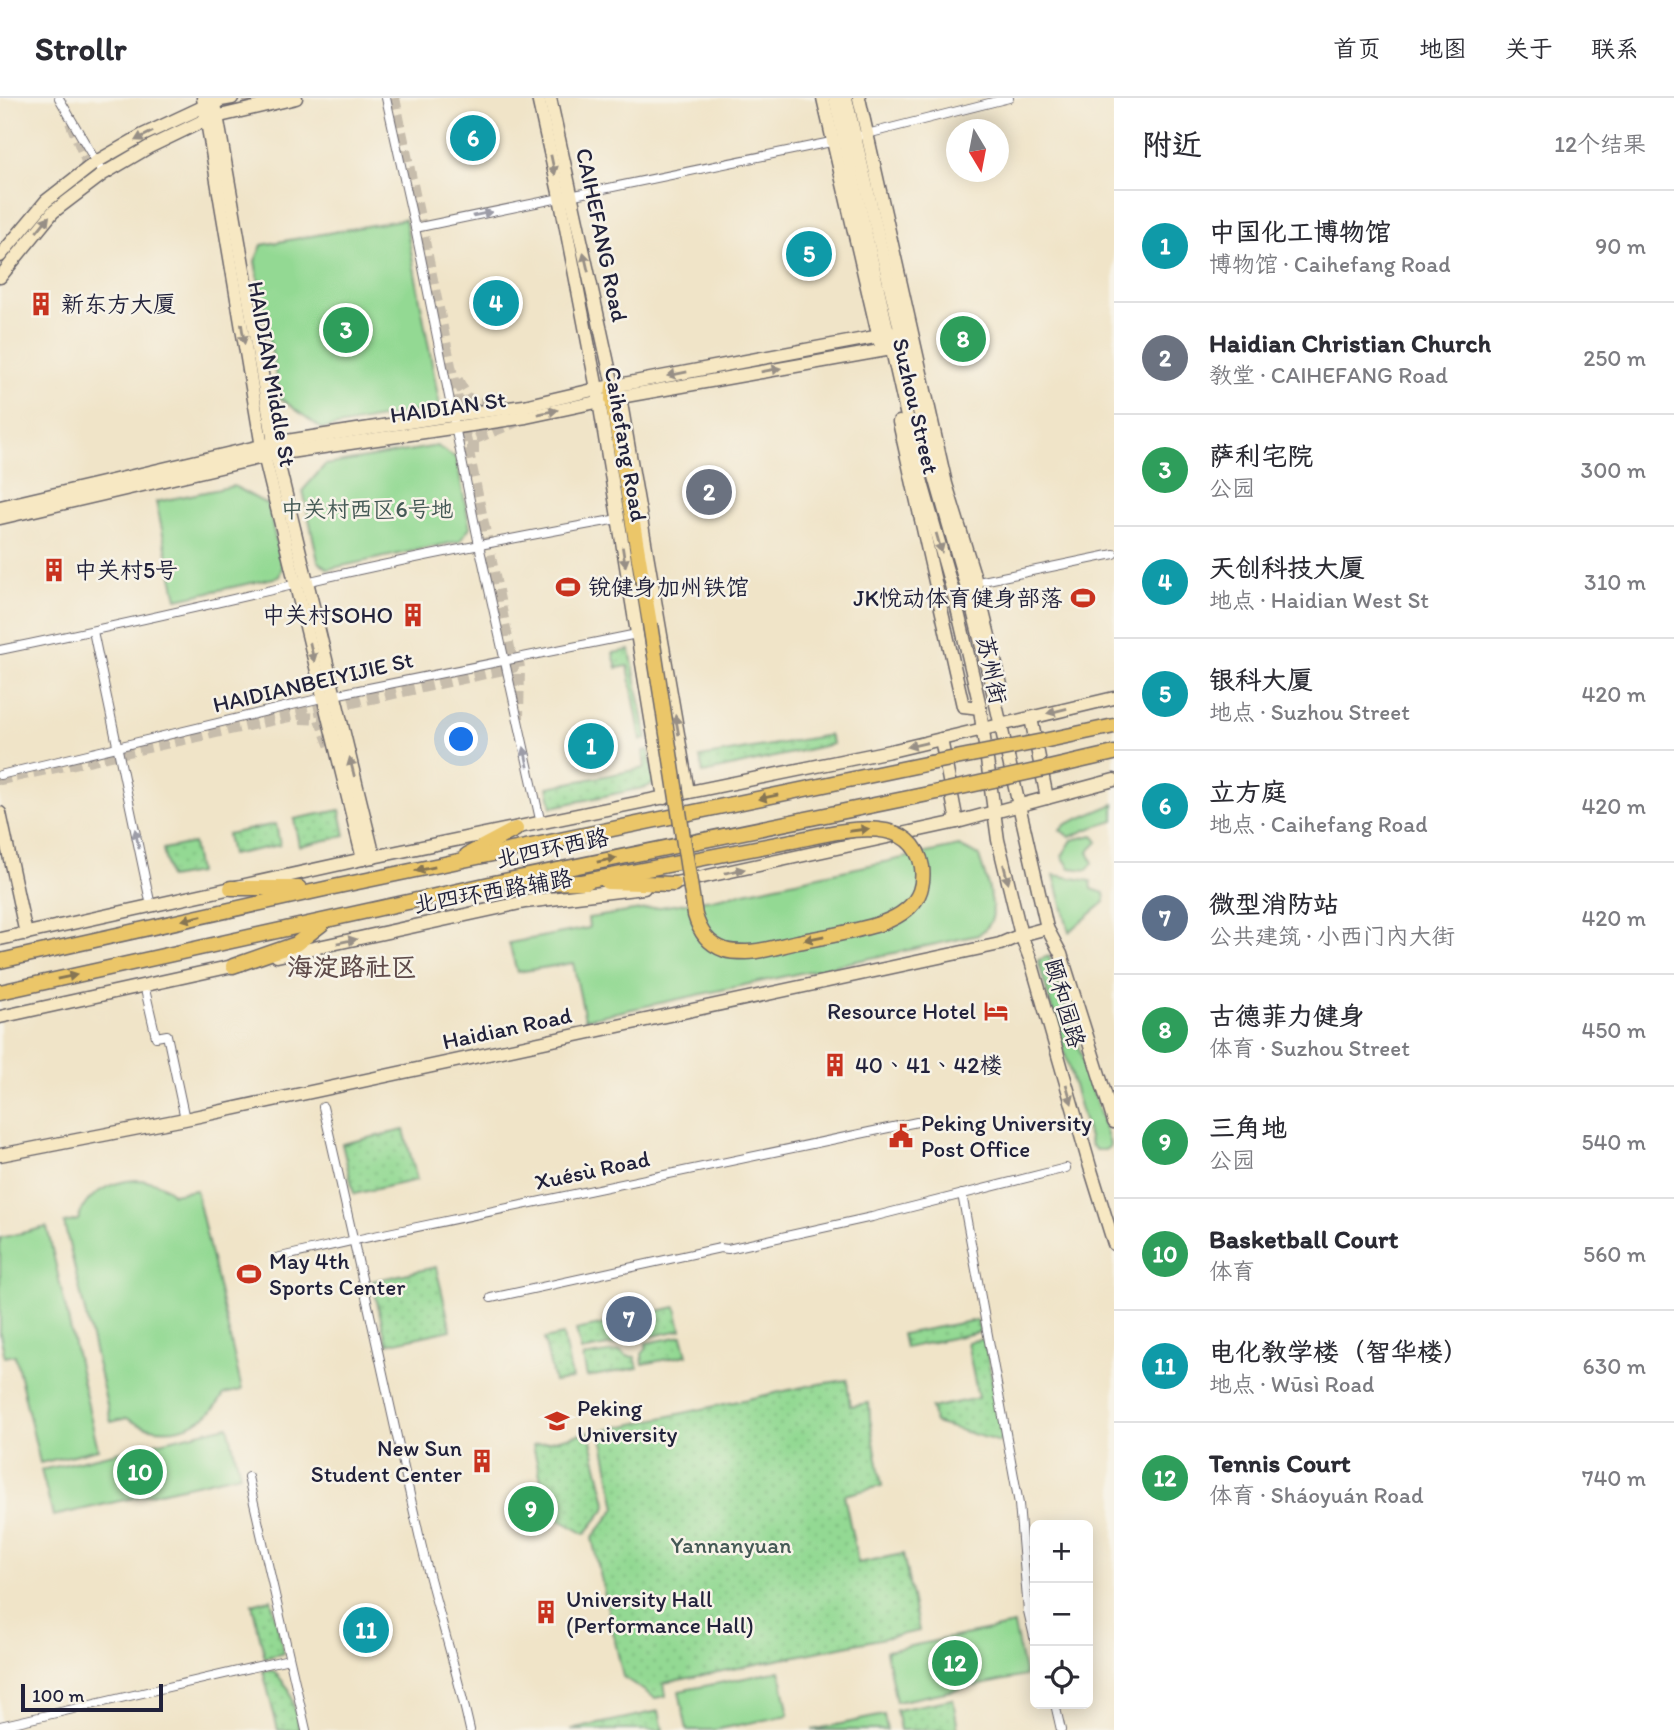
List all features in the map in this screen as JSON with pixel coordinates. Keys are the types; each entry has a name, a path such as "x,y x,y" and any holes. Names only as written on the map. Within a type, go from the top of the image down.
{"highway":[{"path":"580,882 792,841 864,829 880,829 909,841 915,849 922,870 922,883 919,895 905,912 873,926 748,952 726,951 710,943 699,929 695,915 650,624 608,395"},
{"name":"北四环西路","path":"0,961 329,888 1114,726"},
{"name":"北四环西路","path":"0,992 494,883 1114,753"},
{"path":"451,863 516,829"},
{"path":"494,883 674,884"},
{"path":"231,888 329,888"},
{"path":"233,966 296,944 325,921"}],"street":[{"path":"59,98 103,174"},
{"path":"0,256 46,201 96,162 209,101 232,98"},
{"path":"0,276 53,212 103,174 149,147 212,117 296,98"},
{"path":"386,98 479,545 541,824"},
{"name":"Caihefang Road","path":"538,98 566,196"},
{"name":"CAIHEFANG Road","path":"550,98 566,196 688,787"},
{"name":"Suzhou Street","path":"823,98 850,138 889,334"},
{"name":"Suzhou Street","path":"835,98 850,138 971,584"},
{"name":"Suzhou Street","path":"846,98 850,138 963,706 980,708"},
{"name":"Suzhou Street","path":"850,138 859,98"},
{"path":"415,228 850,138 1009,98"},
{"name":"HAIDIAN Middle St","path":"209,101 269,450 368,858"},
{"name":"HAIDIAN St","path":"0,507 269,450 455,421 526,417 608,395 889,334"},
{"name":"苏州街","path":"889,334 971,584 1019,806"},
{"name":"HAIDIAN St","path":"608,395 892,349"},
{"name":"Caihefang Road","path":"608,395 618,519 663,792"},
{"name":"HAIDIAN St","path":"0,518 269,450"},
{"path":"0,650 479,545 618,519"},
{"path":"971,584 1114,554"},
{"path":"93,631 151,906"},
{"name":"HAIDIANBEIYIJIE St","path":"0,775 329,697 637,634"},
{"path":"0,939 368,858 541,824 663,792 941,739 1114,698"},
{"name":"苏州街","path":"980,708 994,813"},
{"path":"1031,718 1047,798"},
{"path":"941,739 957,822"},
{"path":"1019,806 1114,780"},
{"name":"北四环西路辅路","path":"0,1017 525,902 674,884 1019,806"},
{"name":"颐和园路","path":"1019,806 1046,928 1060,954 1114,1122"},
{"path":"0,813 26,934"},
{"name":"颐和园路","path":"994,813 1021,935 1114,1244"},
{"name":"Haidian Road","path":"0,1156 185,1119 1000,944 1046,928"},
{"path":"145,985 156,1038 167,1035 185,1119"},
{"path":"323,1107 421,1542 460,1682 470,1730"},
{"name":"Xuésù Road","path":"276,1258 917,1122"},
{"path":"491,1298 872,1217 1066,1168"},
{"path":"962,1194 1019,1504 1030,1620"},
{"path":"248,1477 306,1730"},
{"path":"0,1726 289,1659"},
{"path":"1056,1709 1061,1730"}],"green space":[{"path":"405,219 440,407 322,429 280,398 255,261 262,245"},
{"name":"中关村西区6号地","path":"437,446 456,458 470,527 460,541 328,569 318,561 303,490 325,465"},
{"path":"234,486 268,505 282,568 279,577 177,599 156,502"},
{"path":"630,650 647,739 641,740 628,666 617,668 613,653"},
{"path":"829,735 833,744 703,773 700,757"},
{"path":"649,750 654,783 647,787 552,807 548,787 645,768 643,751"},
{"path":"1114,804 1114,821 1070,837 1060,830 1066,824"},
{"path":"340,810 345,836 299,846 294,819"},
{"path":"276,824 280,845 231,855 227,834"},
{"path":"1093,835 1098,842 1088,852 1093,863 1087,870 1070,868 1062,856 1072,840"},
{"path":"193,843 198,873 169,878 163,849"},
{"path":"959,846 979,856 991,896 992,918 978,935 585,1019 573,963 517,972 509,943 589,928 588,918 712,899"},
{"path":"1054,875 1091,881 1092,889 1104,893 1105,902 1069,932"},
{"path":"1049,956 1110,1144 1105,1150 1096,1150 1091,1145 1038,960"},
{"path":"404,1130 417,1180 354,1194 342,1144"},
{"path":"135,1180 156,1183 173,1194 196,1190 242,1390 224,1394 206,1416 181,1428 153,1429 127,1418 111,1422 64,1223 78,1220 86,1203 100,1191 117,1183"},
{"path":"47,1227 98,1449 40,1463 15,1355 5,1357 0,1334 0,1238"},
{"path":"436,1267 451,1330 387,1344 372,1281"},
{"path":"676,1307 681,1330 644,1338 636,1331 634,1316"},
{"path":"624,1320 627,1332 618,1344 581,1351 576,1330"},
{"path":"977,1320 980,1332 905,1348 902,1334"},
{"path":"563,1335 572,1379 554,1382 544,1339"},
{"path":"682,1336 687,1355 643,1364 642,1354 646,1343"},
{"path":"984,1339 1002,1430 1000,1442 935,1423 931,1408 978,1398 967,1342"},
{"path":"620,1351 626,1356 635,1357 638,1368 587,1377 583,1357"},
{"name":"Yannanyuan","path":"847,1380 850,1406 869,1403 882,1486 844,1495 858,1563 903,1554 919,1631 664,1683 666,1696 655,1698 623,1677 592,1538 616,1508 601,1431 812,1385"},
{"path":"228,1426 240,1474 53,1516 41,1470"},
{"path":"589,1432 607,1507 585,1534 549,1514 533,1445"},
{"path":"271,1599 284,1653 265,1658 252,1604"},
{"path":"1014,1625 1025,1676 896,1702 886,1651"},
{"path":"263,1671 274,1671 289,1689 300,1730 278,1730"},
{"path":"780,1671 789,1715 714,1730 687,1730 679,1691"},
{"path":"953,1699 958,1730 900,1730 896,1710"},
{"path":"659,1711 663,1730 570,1730"},
{"path":"884,1715 887,1730 812,1730"}],"tunnel":[{"path":"208,113 222,107 265,98"},
{"path":"0,776 1,779 513,667 394,98"},
{"path":"71,122 87,161 83,177"},
{"path":"124,155 179,126"},
{"path":"43,216 60,196 97,173"},
{"path":"457,380 470,403 507,405"},
{"path":"473,454 473,439 517,421"},
{"path":"517,656 518,718"},
{"path":"300,718 320,719 332,749"}],"place":[{"name":"立方庭","path":"473,138"},
{"name":"银科大厦","path":"809,254"},
{"name":"天创科技大厦","path":"496,303"},
{"name":"新东方大厦","path":"41,304"},
{"name":"萨利宅院","path":"346,330"},
{"name":"古德菲力健身","path":"963,339"},
{"name":"Haidian Christian Church","path":"709,492"},
{"name":"中关村5号","path":"54,570"},
{"name":"锐健身加州铁馆","path":"568,587"},
{"name":"JK悦动体育健身部落","path":"1083,598"},
{"name":"中关村SOHO","path":"413,615"},
{"name":"中国化工博物馆","path":"591,746"},
{"name":"Resource Hotel","path":"996,1011"},
{"name":"40、41、42楼","path":"835,1065"},
{"name":"Peking University Post Office","path":"901,1136"},
{"name":"May 4th Sports Center","path":"249,1274"},
{"name":"微型消防站","path":"629,1319"},
{"name":"Peking University","path":"557,1421"},
{"name":"New Sun Student Center","path":"482,1461"},
{"name":"Basketball Court","path":"140,1472"},
{"name":"三角地","path":"531,1509"},
{"name":"University Hall (Performance Hall)","path":"546,1612"},
{"name":"电化教学楼（智华楼）","path":"366,1630"},
{"name":"Tennis Court","path":"955,1663"}],"district":[{"name":"海淀路社区","path":"352,967"}]}
